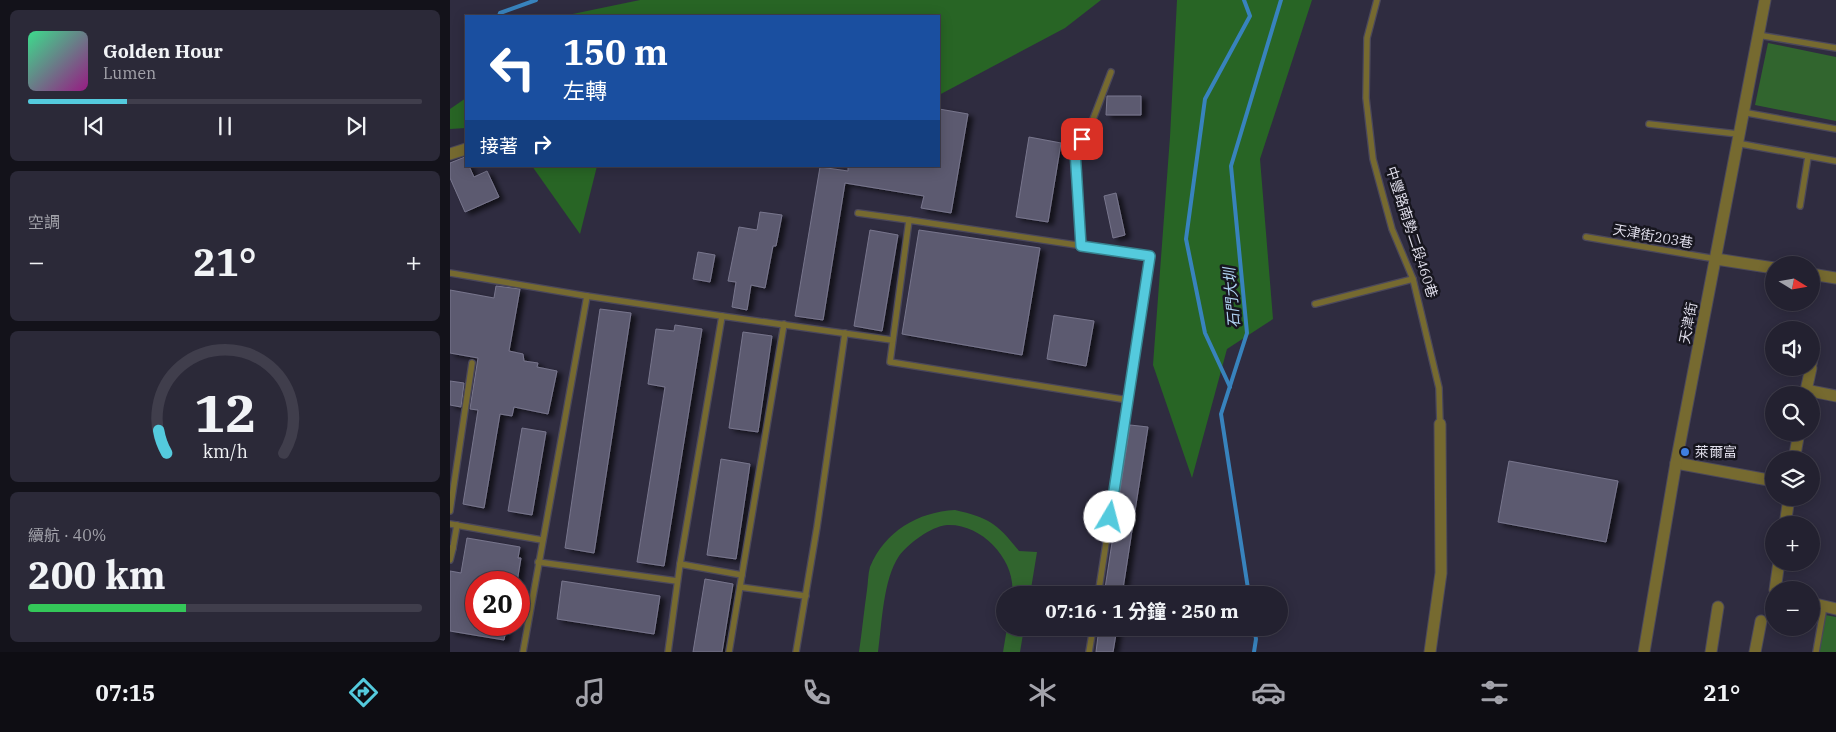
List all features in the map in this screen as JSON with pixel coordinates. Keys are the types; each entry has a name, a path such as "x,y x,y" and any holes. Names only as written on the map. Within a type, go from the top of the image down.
{"street":[{"name":"天津街","path":"1644,652 1676,463 1765,0"},
{"path":"450,154 465,149"},
{"path":"1716,260 1765,267"},
{"path":"1820,275 1836,278"},
{"path":"1820,394 1836,396"},
{"name":"中豐路南勢二段460巷","path":"1430,652 1440,573 1440,424"},
{"path":"1676,463 1765,479"},
{"path":"1711,652 1718,607"},
{"path":"1755,652 1761,620"}],"lane":[{"name":"中豐路南勢二段460巷","path":"1377,0 1367,38 1366,89 1373,159 1392,228 1413,279 1439,388 1440,424"},
{"path":"1758,35 1836,48"},
{"path":"1081,246 1075,150 1090,127 1111,72"},
{"path":"1742,112 1836,130"},
{"path":"1649,124 1737,138 1808,157 1836,161"},
{"path":"1800,206 1808,157"},
{"path":"858,212 1150,256 1099,586"},
{"path":"909,220 890,362 1128,400"},
{"name":"天津街203巷","path":"1586,237 1716,260"},
{"path":"450,273 587,296 892,340"},
{"path":"1315,304 1413,279"},
{"path":"523,652 587,296"},
{"path":"668,652 677,581 722,316"},
{"path":"729,652 784,324"},
{"path":"796,652 845,333"},
{"path":"450,511 472,363"},
{"path":"450,524 542,540"},
{"path":"450,560 457,526"},
{"path":"538,562 677,581"},
{"path":"680,564 742,575"},
{"path":"740,587 806,596"},
{"path":"1816,652 1830,608"},
{"path":"1089,652 1092,636"}],"green space":[{"path":"640,0 1101,0 1065,28 940,94 940,15 568,15"},
{"path":"1177,0 1312,0 1260,159 1273,319 1227,349 1192,478 1153,365 1170,137"},
{"path":"1768,43 1836,57 1836,121 1755,105"},
{"path":"465,99 465,128 450,129 450,109"},
{"path":"533,167 597,167 580,234"},
{"path":"955,510 984,519 998,528 1019,551 1037,552 1031,586 1012,586 1009,569 1003,557 984,537 973,530 960,526 940,526 920,536 899,556 886,589 878,652 859,652 870,567 876,554 884,543 904,526 916,519"},
{"path":"1825,615 1836,617 1836,652 1819,652"},
{"path":"1006,636 1023,636 1020,652 1003,652"}],"building":[{"path":"1107,96 1141,96 1141,115 1106,115"},
{"path":"940,109 968,114 951,213 921,208 924,196 845,183 823,320 795,316 820,167 848,171 848,167 940,167"},
{"path":"1029,137 1061,143 1048,222 1016,217"},
{"path":"465,157 465,167 469,167 474,177 487,171 499,197 465,212 450,178 450,163"},
{"path":"1116,193 1125,235 1113,238 1104,196"},
{"path":"760,212 782,215 776,246 773,246 765,288 751,285 747,310 732,307 736,282 728,281 739,227 757,230"},
{"path":"870,230 898,235 882,331 854,326"},
{"path":"919,230 1040,248 1022,355 902,334"},
{"path":"698,252 715,255 710,282 693,279"},
{"path":"496,286 520,289 509,351 523,354 524,361 538,363 537,367 557,371 548,414 514,407 512,416 500,414 484,508 463,504 478,410 470,409 478,358 450,353 450,290 494,298"},
{"path":"600,309 631,313 594,553 565,548"},
{"path":"1054,315 1094,321 1086,366 1047,359"},
{"path":"675,325 702,329 664,566 637,562 665,387 648,384 656,329 674,331"},
{"path":"743,332 772,336 758,432 729,428"},
{"path":"450,381 464,383 461,407 450,405"},
{"path":"1130,425 1148,427 1123,586 1105,586"},
{"path":"522,428 546,432 532,515 508,511"},
{"path":"721,459 750,464 736,559 707,555"},
{"path":"1509,461 1618,481 1606,542 1498,522"},
{"path":"467,538 520,547 518,558 521,558 519,571 465,571 465,634 450,631 450,571 461,573"},
{"path":"705,579 733,584 722,652 693,652"},
{"path":"562,581 660,596 654,634 557,619"},
{"path":"480,636 505,636 504,640"},
{"path":"1098,636 1116,636 1113,652 1096,652"}],"waterway":[{"path":"499,15 500,13 536,0"},
{"path":"1230,387 1205,333 1186,239 1205,99 1250,16 1244,0"},
{"name":"石門大圳","path":"1248,586 1221,414 1247,333 1231,166 1281,0"},
{"name":"石門大圳","path":"1254,652 1255,636"}],"place":[{"name":"萊爾富","path":"1685,452"}],"route":[{"path":"1082,139 1075,150 1081,246 1150,256 1110,517"}]}
